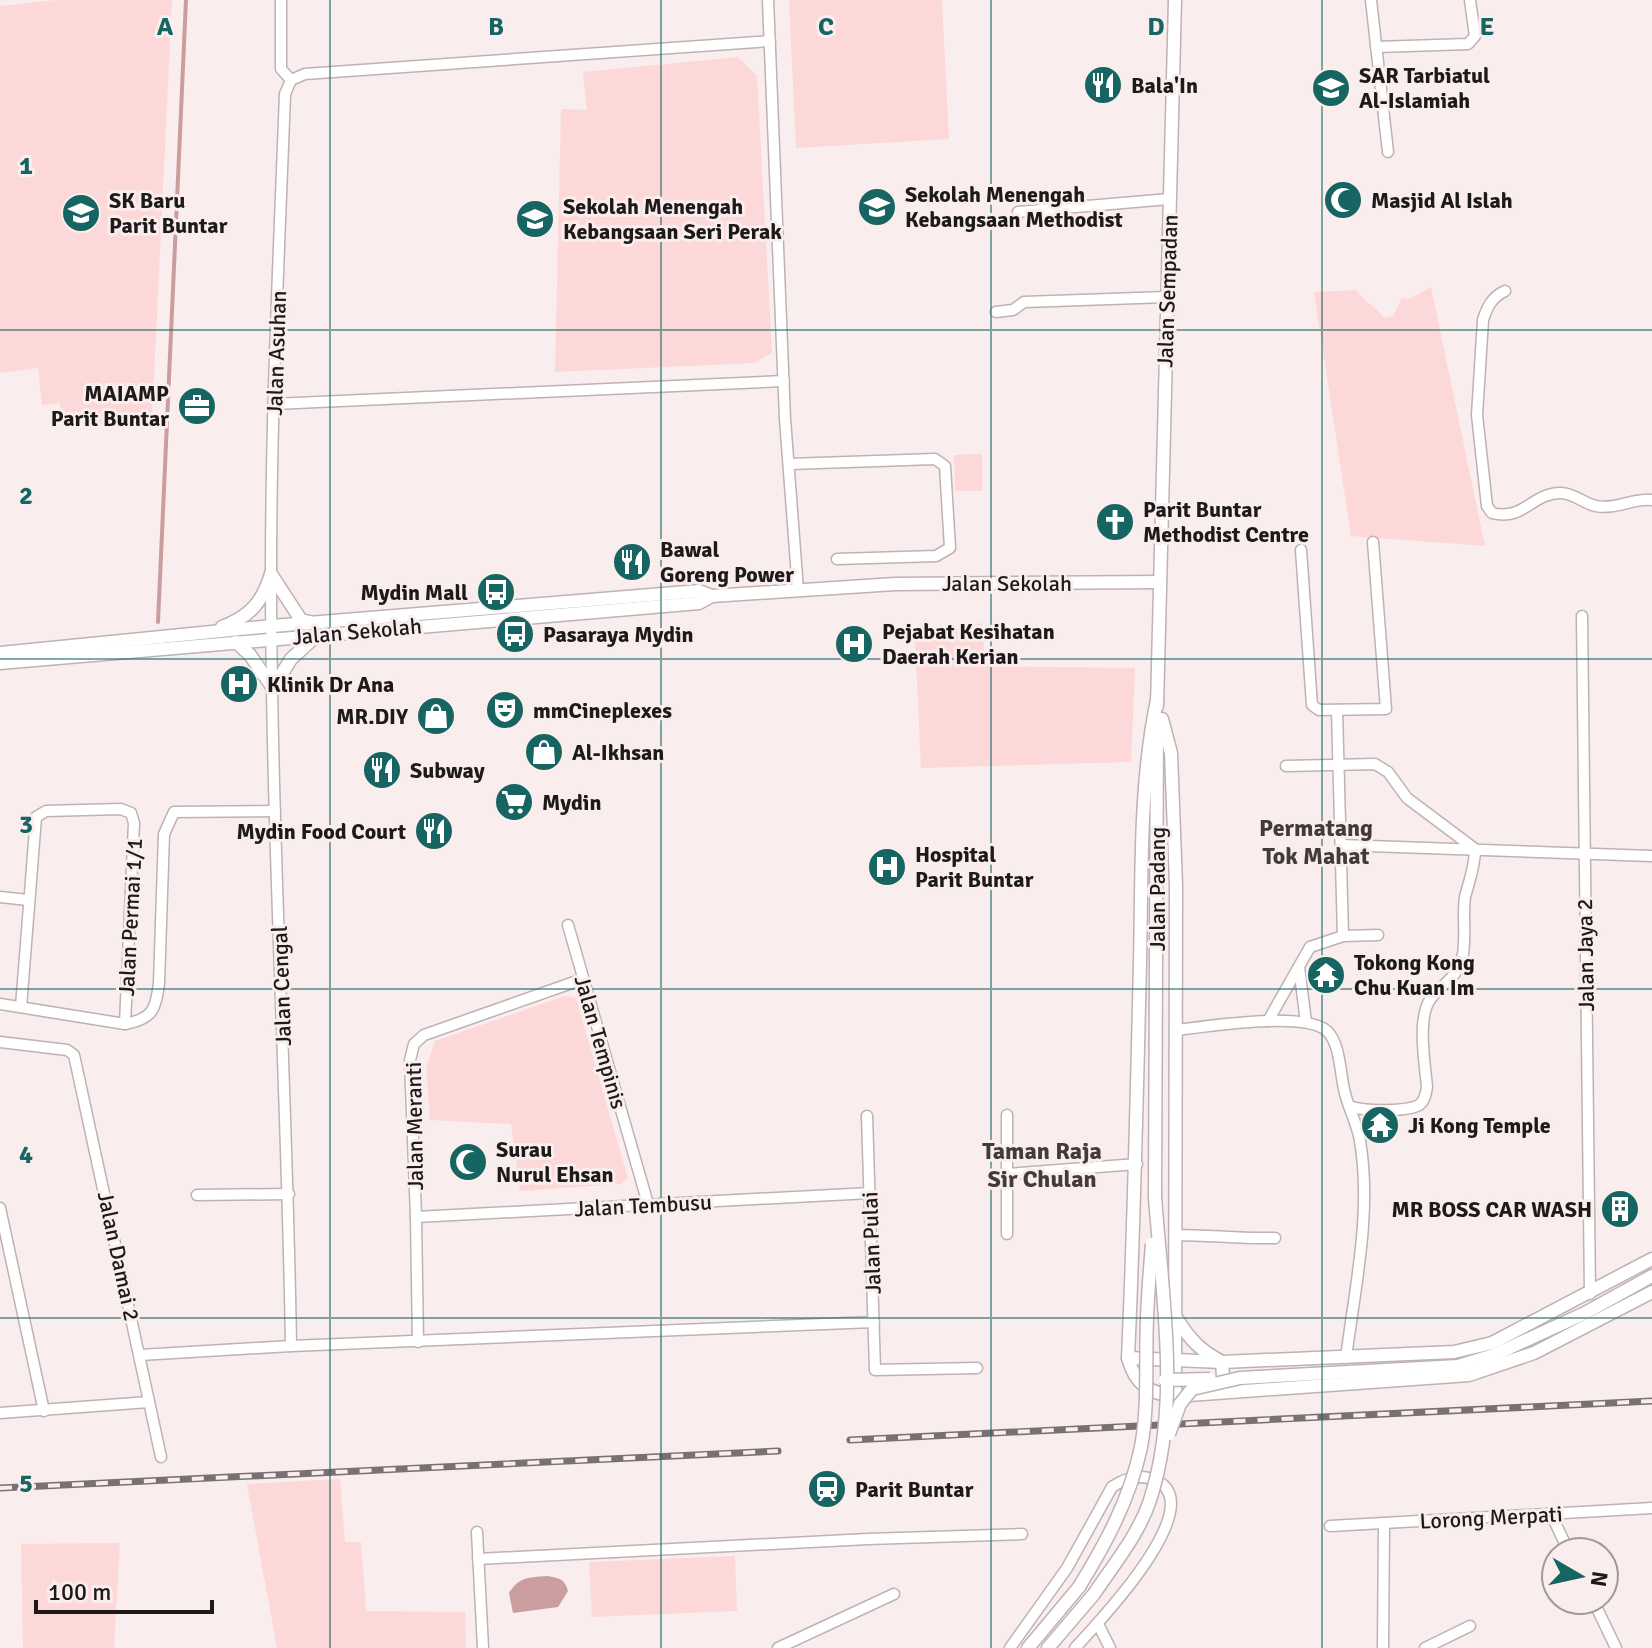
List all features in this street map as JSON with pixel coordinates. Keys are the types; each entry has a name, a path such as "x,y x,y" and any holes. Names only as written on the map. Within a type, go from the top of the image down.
{"street":[{"path":"281,0 281,69 291,80 305,74 770,41"},
{"path":"768,0 784,381 798,590"},
{"name":"Jalan Sempadan","path":"1160,582 1175,0"},
{"path":"1371,0 1388,152"},
{"path":"1376,47 1468,44 1475,36 1470,0"},
{"name":"Jalan Asuhan","path":"272,632 274,404 285,94 291,80"},
{"path":"1018,212 1169,199"},
{"path":"1505,291 1488,305 1483,320 1477,415 1487,506 1492,513 1515,514 1524,511 1534,500 1560,493 1596,506 1611,506 1640,498 1652,500"},
{"path":"996,312 1013,310 1024,302 1167,297"},
{"path":"274,404 784,381"},
{"path":"789,464 935,459 945,466 950,548 936,556 837,559"},
{"path":"1301,550 1312,705 1319,710 1386,709 1373,542"},
{"path":"236,642 250,655 273,688 315,629 301,620 271,574"},
{"path":"208,633 233,624 251,610 264,597 271,574"},
{"name":"Jalan Sekolah","path":"0,653 208,633 272,632 699,603 712,596 895,584 1160,582"},
{"name":"Jalan Padang","path":"1028,1648 1079,1587 1111,1536 1140,1449 1147,1379 1147,1318 1155,1197 1160,582"},
{"name":"Jalan Jaya 2","path":"1582,616 1590,1294"},
{"name":"Jalan Sekolah","path":"0,663 236,642 272,632"},
{"name":"Jalan Cengal","path":"272,632 291,1346"},
{"path":"1157,700 1171,753 1176,885 1175,1396"},
{"path":"1157,700 1148,744 1144,828 1137,1164 1128,1358 1141,1386 1161,1395 1175,1396 1469,1375 1534,1353 1652,1292"},
{"path":"1337,710 1343,936"},
{"path":"1286,766 1375,764 1388,772 1407,798 1475,849"},
{"name":"Jalan Permai 1/1","path":"28,900 36,817 46,811 121,809 131,813 134,823 125,1024"},
{"path":"0,1004 125,1024 150,1015 158,992 164,834 169,820 174,812 275,811"},
{"path":"1341,845 1652,856"},
{"path":"1352,1107 1364,1111 1419,1105 1425,1097 1423,1023 1430,998 1450,982 1461,961 1465,940 1465,899 1475,849"},
{"path":"0,897 28,900 21,1007"},
{"name":"Jalan Tempinis","path":"568,925 648,1204"},
{"path":"1268,1021 1310,947 1343,936 1378,935"},
{"path":"1299,967 1306,1022"},
{"name":"Jalan Meranti","path":"418,1342 410,1060 414,1044 424,1035 583,979"},
{"path":"1177,1030 1268,1021 1306,1022 1327,1030 1334,1042 1345,1094 1352,1107 1360,1140 1364,1176 1363,1221 1346,1358"},
{"name":"Jalan Damai 2","path":"0,1042 67,1050 74,1055 161,1457"},
{"path":"1007,1115 1007,1234"},
{"name":"Jalan Pulai","path":"867,1116 875,1370 977,1368"},
{"path":"1007,1174 1137,1164"},
{"name":"Jalan Tembusu","path":"416,1217 870,1193"},
{"path":"197,1195 289,1194"},
{"name":"Jalan Padang","path":"1048,1648 1094,1594 1135,1531 1149,1501 1164,1444 1166,1342 1155,1197"},
{"path":"0,1208 44,1411"},
{"path":"1176,1235 1275,1238"},
{"path":"1128,1358 1222,1362 1454,1352 1492,1343 1652,1259"},
{"path":"1147,1379 1240,1378 1458,1366 1494,1355 1585,1313 1652,1276"},
{"path":"1177,1319 1202,1352 1222,1362"},
{"path":"140,1355 874,1322"},
{"path":"1222,1362 1224,1394"},
{"path":"1164,1444 1180,1404 1192,1389 1240,1378"},
{"path":"0,1413 149,1402"},
{"path":"1010,1648 1067,1568 1112,1487 1123,1479 1150,1478 1166,1488 1170,1519 1146,1563 1075,1648"},
{"name":"Lorong Merpati","path":"1330,1526 1652,1508"},
{"path":"1551,1514 1561,1536"},
{"path":"1383,1648 1384,1523"},
{"path":"987,1536 1003,1527"},
{"path":"477,1532 483,1648"},
{"path":"478,1559 1022,1534"},
{"path":"778,1648 894,1594"},
{"path":"1601,1616 1616,1648"},
{"path":"1098,1624 1110,1648"},
{"path":"1425,1648 1470,1626"}],"shaded area":[{"name":"SK Baru Parit Buntar","path":"56,0 172,0 152,419 62,428 60,403 42,405 38,368 0,373 0,6"},
{"path":"789,0 942,0 949,139 796,148"},
{"path":"738,57 757,76 772,353 754,363 555,372 561,109 587,110 583,72"},
{"path":"1431,287 1485,546 1351,536 1314,292 1355,290 1385,318 1393,316 1402,298 1409,299"},
{"path":"982,454 982,491 955,491 954,455"},
{"path":"982,623 985,666 1135,668 1131,762 921,768 915,637"},
{"path":"565,996 576,998 628,1178 621,1184 520,1191 511,1124 430,1120 426,1068 435,1041"},
{"path":"340,1479 345,1542 361,1542 366,1611 465,1612 466,1648 277,1648 247,1484"},
{"path":"120,1543 114,1648 23,1648 21,1544"},
{"path":"735,1556 737,1611 592,1617 589,1562"},
{"path":"547,1576 561,1580 567,1587 568,1591 558,1607 513,1613 509,1593 513,1587 525,1579"}],"waterway":[{"path":"158,622 186,0"}],"railway":[{"path":"850,1440 1652,1401"},
{"path":"0,1488 778,1451"}],"place":[{"name":"Bala'In","path":"1103,85"},
{"name":"SAR Tarbiatul Al-Islamiah","path":"1331,88"},
{"name":"Masjid Al Islah","path":"1343,200"},
{"name":"Sekolah Menengah Kebangsaan Methodist","path":"877,207"},
{"name":"SK Baru Parit Buntar","path":"81,213"},
{"name":"Sekolah Menengah Kebangsaan Seri Perak","path":"535,219"},
{"name":"MAIAMP Parit Buntar","path":"197,406"},
{"name":"Parit Buntar Methodist Centre","path":"1115,522"},
{"name":"Bawal Goreng Power","path":"632,562"},
{"name":"Mydin Mall","path":"496,592"},
{"name":"Pasaraya Mydin","path":"515,634"},
{"name":"Pejabat Kesihatan Daerah Kerian","path":"854,644"},
{"name":"Klinik Dr Ana","path":"239,684"},
{"name":"mmCineplexes","path":"505,710"},
{"name":"MR.DIY","path":"436,716"},
{"name":"Al-Ikhsan","path":"544,752"},
{"name":"Subway","path":"382,770"},
{"name":"Mydin","path":"514,802"},
{"name":"Mydin Food Court","path":"434,831"},
{"name":"Hospital Parit Buntar","path":"887,867"},
{"name":"Tokong Kong Chu Kuan Im","path":"1326,975"},
{"name":"Ji Kong Temple","path":"1380,1125"},
{"name":"Surau Nurul Ehsan","path":"468,1162"},
{"name":"MR BOSS CAR WASH","path":"1620,1209"},
{"name":"Parit Buntar","path":"827,1489"}],"district":[{"name":"Permatang Tok Mahat","path":"1316,842"},
{"name":"Taman Raja Sir Chulan","path":"1042,1165"}]}
